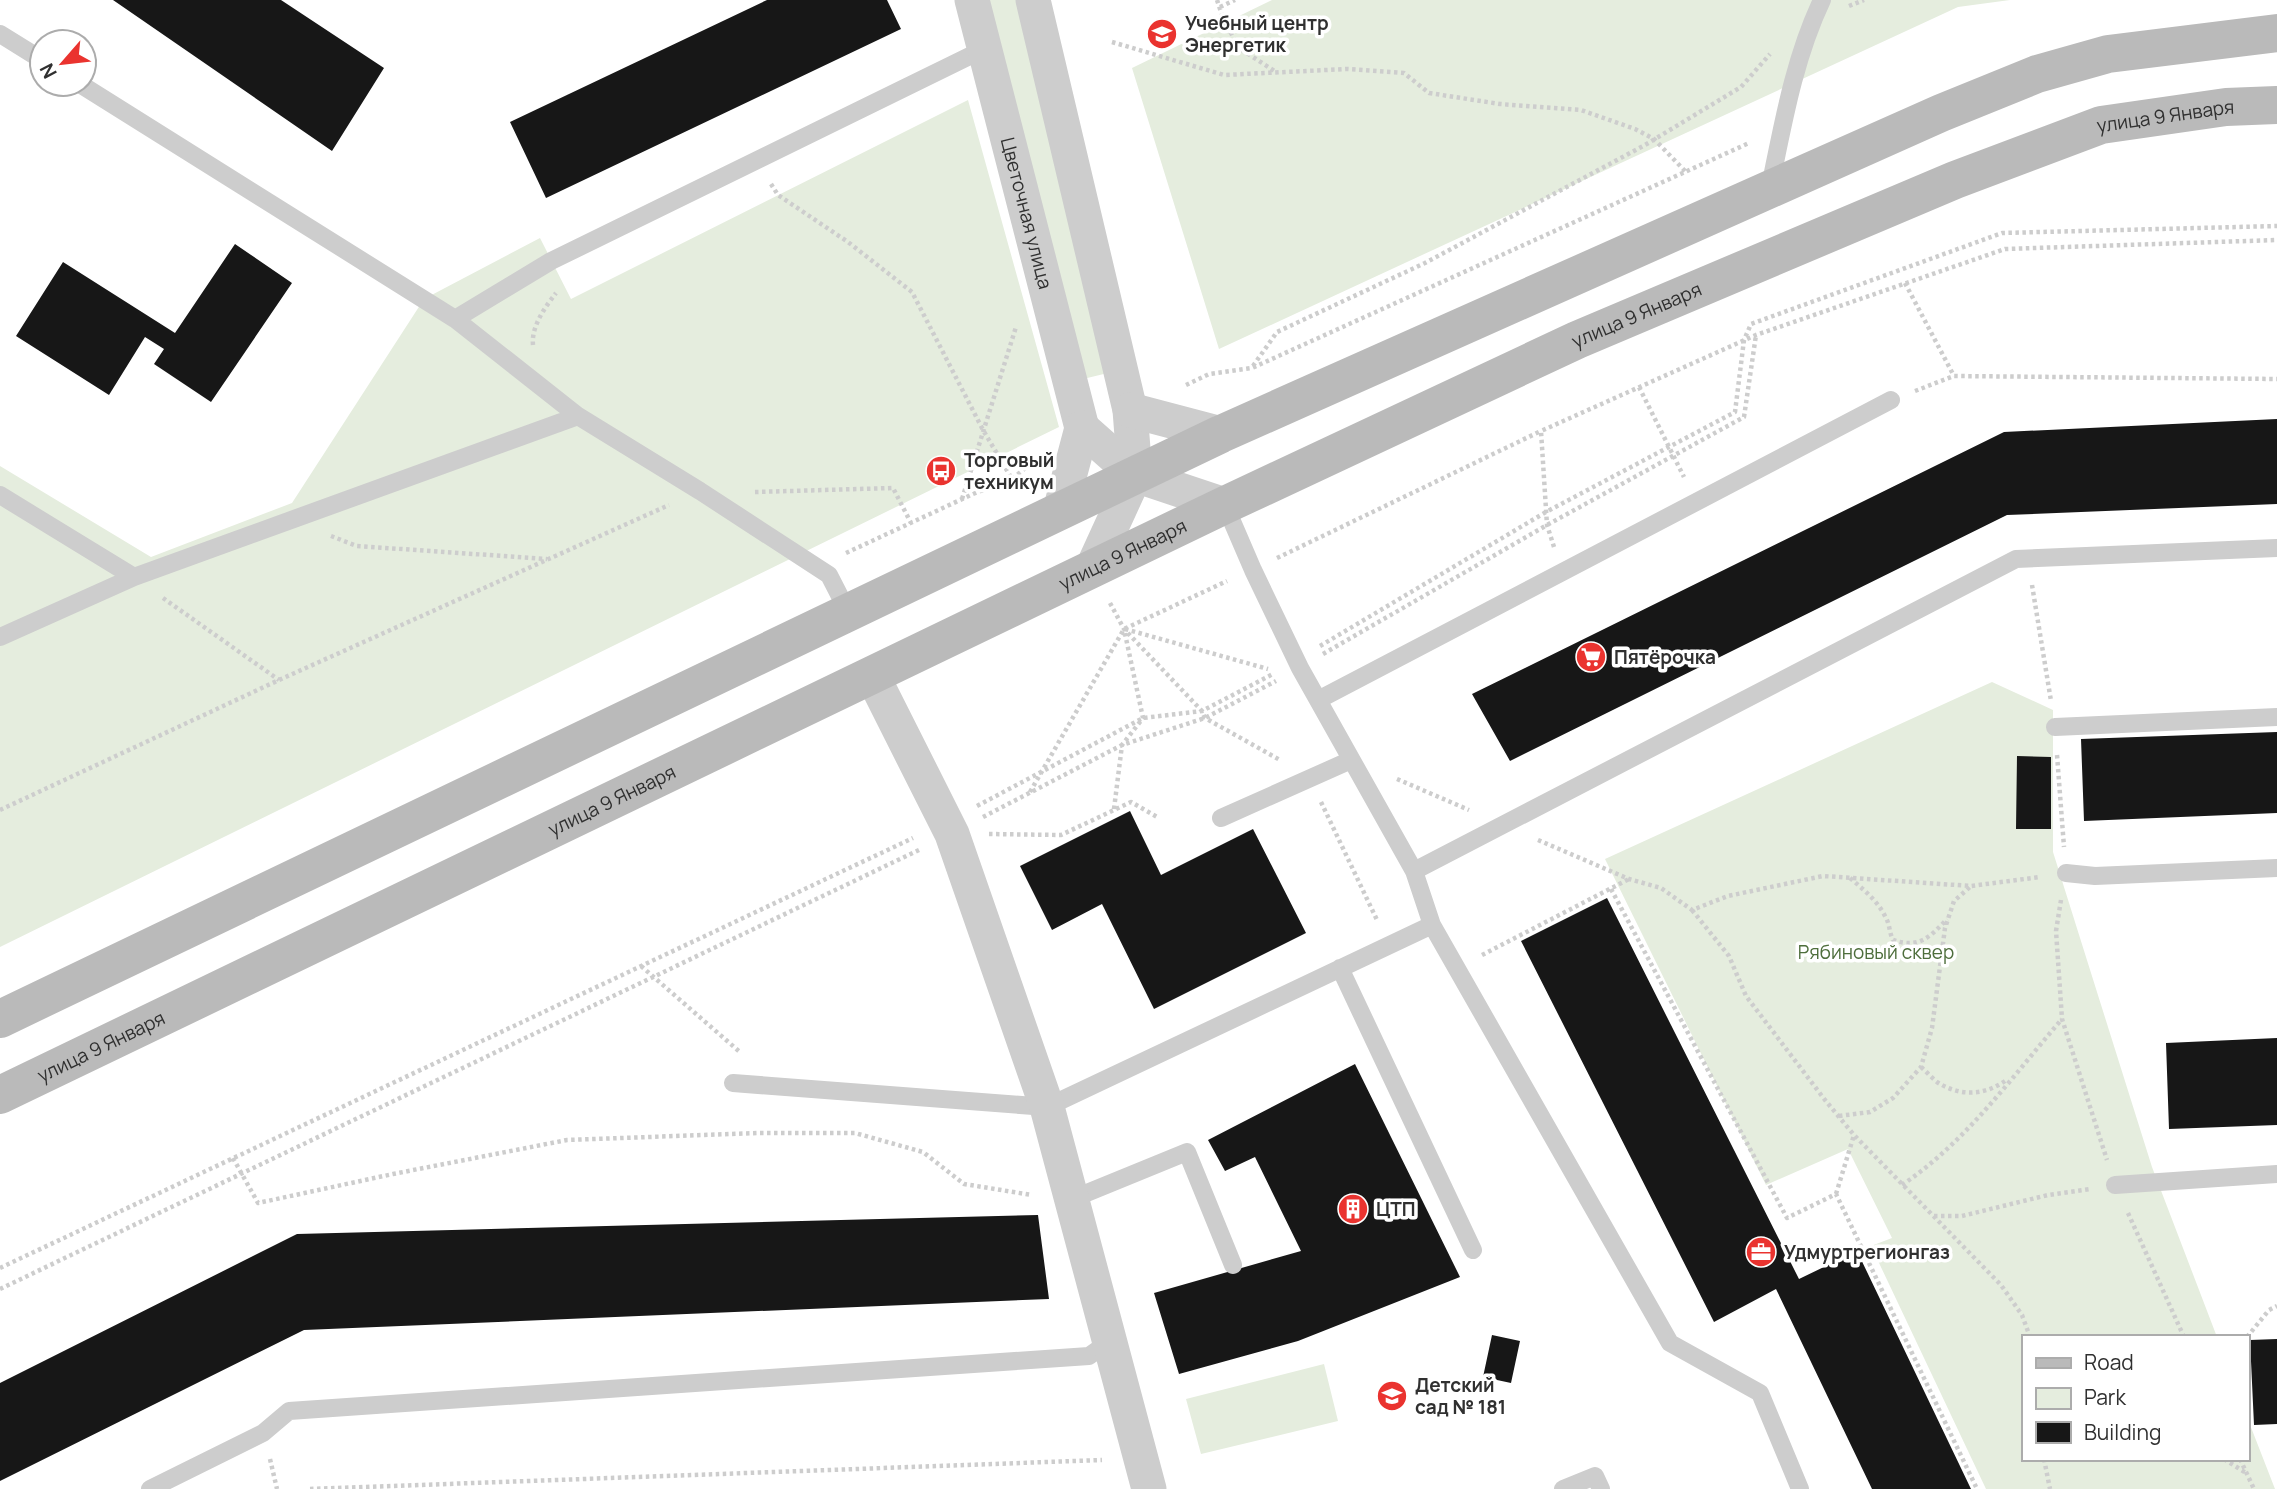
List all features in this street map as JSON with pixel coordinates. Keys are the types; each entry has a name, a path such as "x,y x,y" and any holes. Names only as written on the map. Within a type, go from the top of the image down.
{"main road":[{"path":"0,1019 1221,434 1941,113 2037,74 2108,54 2277,33"},
{"name":"улица 9 Января","path":"0,1095 1225,505 1577,340 1955,180 2101,125 2226,107 2277,105"}],"street":[{"name":"Цветочная улица","path":"972,0 1082,428"},
{"path":"1033,0 1130,410 1135,475 1092,569"},
{"path":"1130,410 1221,434"},
{"path":"1060,511 1082,428 1135,475 1225,505"},
{"path":"872,675 949,828 1046,1107 1057,1198 1110,1341 1149,1489"}],"lane":[{"path":"1769,191 1789,93 1822,0"},
{"path":"0,34 28,51"},
{"path":"455,318 551,261 984,49"},
{"path":"98,95 455,318 578,416 829,575 848,612"},
{"path":"1318,700 1891,400"},
{"path":"0,637 134,577 578,416"},
{"path":"0,495 134,577"},
{"path":"1225,505 1252,570 1296,660 1414,871 1432,925 1670,1343 1760,1393 1800,1489"},
{"path":"1414,871 2016,559 2277,548"},
{"path":"2055,727 2277,717"},
{"path":"1221,818 1351,760"},
{"path":"2066,873 2095,876 2277,868"},
{"path":"733,1083 1046,1107 1432,925"},
{"path":"1340,968 1473,1250"},
{"path":"1057,1198 1186,1152 1233,1265"},
{"path":"2115,1185 2277,1174"},
{"path":"150,1489 263,1433 289,1411 1089,1356 1110,1341"},
{"path":"1563,1489 1595,1476 1601,1489"}],"path":[{"path":"1217,0 1239,48 1277,73"},
{"path":"1220,8 1235,0"},
{"path":"1112,42 1224,75 1348,69 1404,73 1429,93 1500,104 1581,110 1635,129 1654,139 1686,172"},
{"path":"1252,368 1277,332 1424,263 1654,139 1741,87 1774,48"},
{"path":"1130,410 1209,374 1252,368 1756,139"},
{"path":"759,160 778,195 848,242 912,292 984,430 1013,479"},
{"path":"1296,660 1546,512 1735,412 1744,340 1751,324 2002,233 2277,226"},
{"path":"1029,793 1124,628 1252,570 1541,431 1744,340 2005,248 2277,240"},
{"path":"1905,283 1954,376"},
{"path":"962,499 1017,321"},
{"path":"1891,400 1954,376 2277,379"},
{"path":"1639,387 1697,501"},
{"path":"839,556 962,499 1013,479 1035,460 1049,438 1082,428"},
{"path":"1541,431 1547,525 1562,572"},
{"path":"0,810 279,680 700,491 730,493 893,488 911,523"},
{"path":"290,521 357,546 548,559"},
{"path":"134,577 279,680"},
{"path":"0,1268 641,966 949,828 1040,773 1143,718 1202,711 1277,671 1124,628"},
{"path":"1124,628 1143,718"},
{"path":"1114,810 1122,744 1143,718"},
{"path":"1205,718 1310,777 1389,944"},
{"path":"1351,760 1629,879 1661,888 1692,910 1729,956 1746,996 1854,1135 2000,1285 2022,1315 2029,1335"},
{"path":"949,828 1061,835 1131,802 1159,818"},
{"path":"1692,910 1728,896 1823,876 1971,886 2066,873 2056,931 2062,1019 2115,1185 2183,1335"},
{"path":"1849,878 1879,905 1893,940 1904,944 1917,944 1935,932 1949,917"},
{"path":"1457,969 1629,879"},
{"path":"1839,1116 1870,1112 1893,1098 1921,1067 1932,1028 1945,928 1954,901 1971,886"},
{"path":"1611,889 1787,1218 1836,1194"},
{"path":"641,966 779,1086"},
{"path":"1902,1185 1927,1168 1968,1128 2062,1019"},
{"path":"1921,1067 1941,1085 1972,1094 1995,1088 2012,1077"},
{"path":"233,1158 258,1203 567,1140 757,1133 855,1133 923,1152 964,1184 1057,1198"},
{"path":"1854,1135 1836,1194 1977,1489"},
{"path":"1932,1216 1962,1216 2048,1195 2115,1185"},
{"path":"2249,1335 2269,1310 2277,1308"},
{"path":"310,1489 1110,1459"},
{"path":"2044,1461 2050,1489"},
{"path":"2227,1461 2247,1474"},
{"path":"2241,1461 2254,1489"}],"green space":[{"path":"986,0 1020,0 1112,372 1079,380"},
{"path":"1272,0 2010,0 1958,7 1219,349 1132,68"},
{"path":"968,100 1059,427 0,947 0,466 151,557 292,503 424,299 540,238 571,299"},
{"name":"Рябиновый сквер","path":"1992,682 2053,710 2053,852 2152,1167 2216,1335 2022,1335 2022,1461 2249,1461 2249,1422 2275,1489 1986,1489 1871,1246 1892,1238 1848,1149 1766,1185 1605,859"},
{"path":"1324,1364 1338,1421 1201,1454 1186,1399"}],"building":[{"path":"113,0 281,0 384,68 332,151"},
{"path":"767,0 887,0 901,29 546,198 510,122"},
{"path":"235,244 292,283 211,402 154,364 164,349 145,337 109,395 16,336 63,262 175,333"},
{"path":"2277,419 2277,504 2007,515 1510,761 1472,694 2004,432"},
{"path":"2277,732 2277,813 2084,821 2081,739"},
{"path":"2017,756 2051,757 2051,829 2016,829"},
{"path":"1130,811 1161,875 1253,829 1306,933 1154,1009 1102,904 1052,930 1020,866"},
{"path":"1607,898 1799,1279 1857,1251 1971,1489 1872,1489 1776,1289 1714,1322 1521,941"},
{"path":"2277,1038 2277,1125 2169,1129 2166,1043"},
{"path":"1355,1064 1460,1277 1298,1341 1179,1374 1154,1293 1301,1251 1255,1157 1225,1171 1208,1140"},
{"path":"1038,1215 1049,1299 304,1330 0,1481 0,1383 297,1234"},
{"path":"1492,1335 1520,1341 1511,1383 1483,1377"},
{"path":"2277,1339 2277,1424 2254,1425 2250,1340"}],"place":[{"name":"Учебный центр Энергетик","path":"1162,34"},
{"name":"Торговый техникум","path":"941,471"},
{"name":"Пятёрочка","path":"1591,657"},
{"name":"ЦТП","path":"1353,1209"},
{"name":"Удмуртрегионгаз","path":"1761,1252"},
{"name":"Детский сад № 181","path":"1392,1396"}]}
